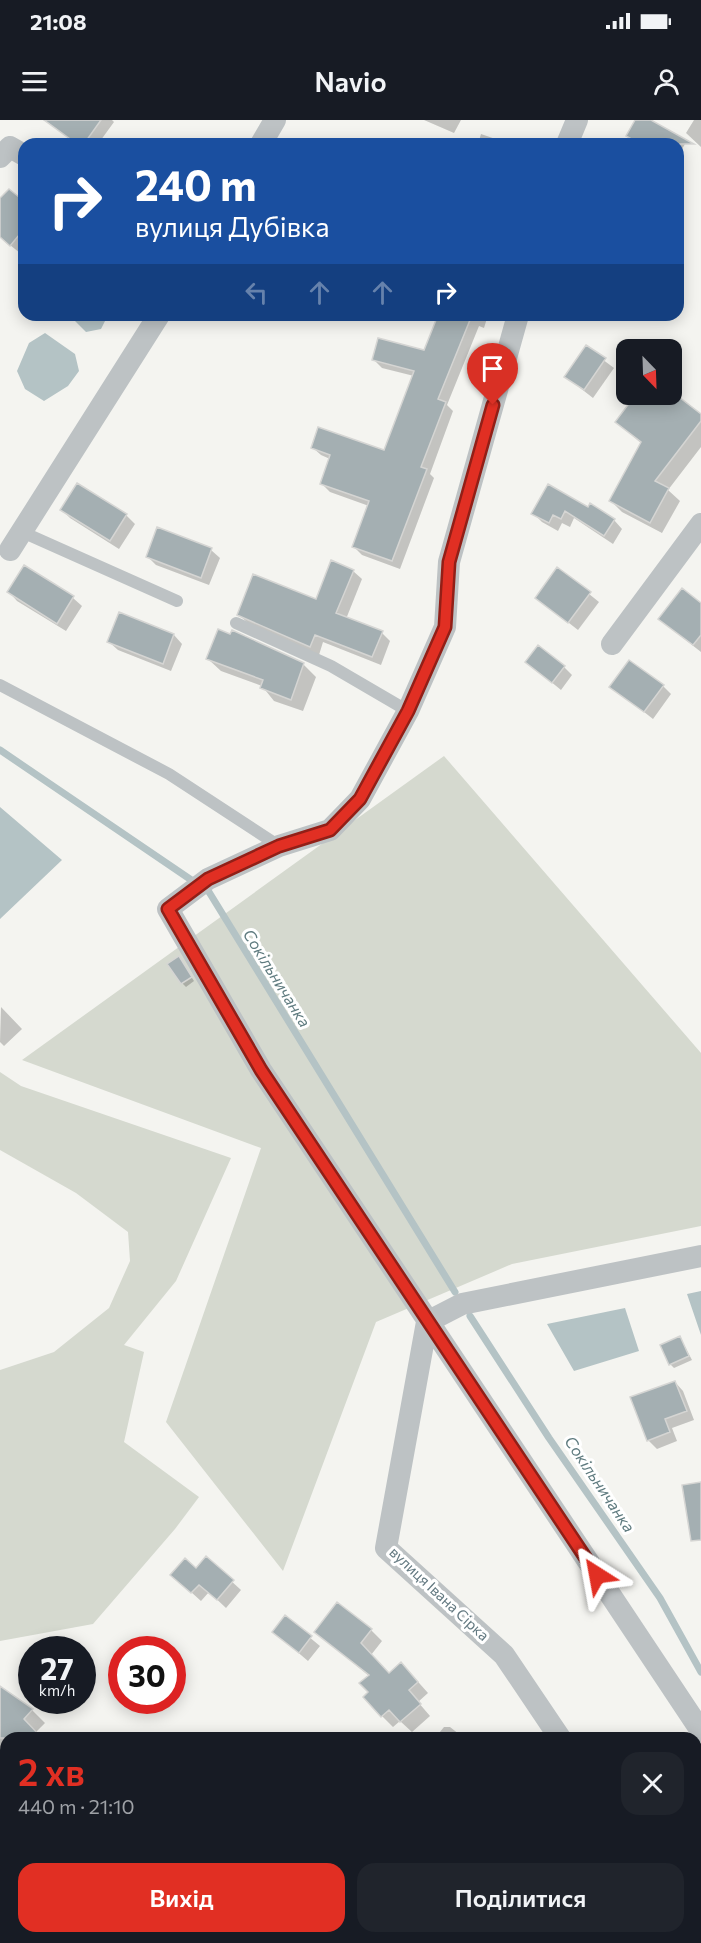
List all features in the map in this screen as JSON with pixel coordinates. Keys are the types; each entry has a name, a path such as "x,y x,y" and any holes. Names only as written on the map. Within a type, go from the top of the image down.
{"street":[{"path":"264,138 275,120"},
{"path":"570,138 577,120"},
{"path":"0,158 10,147 18,152"},
{"path":"15,541 155,321"},
{"path":"517,321 449,562 445,627 408,711 360,799 330,830 279,846 202,883 168,909 261,1070 701,1731"},
{"path":"612,644 701,524"},
{"path":"427,1322 462,1304 701,1256"},
{"name":"вулиця Івана Сірка","path":"427,1322 386,1548 504,1655 556,1732"}],"lane":[{"path":"15,541 177,601"},
{"path":"236,623 331,666 408,711"},
{"path":"0,685 169,774 279,846"}],"shaded area":[{"path":"75,321 105,321 101,329 86,332"},
{"path":"45,333 75,354 79,371 68,386 44,401 25,389 17,371 29,343"},
{"path":"444,756 701,1053 701,1226 512,1264 376,1322 283,1571 166,1422 261,1148 22,1060"},
{"path":"0,807 62,860 0,919"},
{"path":"0,1072 21,1086 231,1158 176,1281 124,1345 144,1352 124,1442 199,1497 175,1529 93,1624 0,1641 0,1370 54,1352 109,1308 130,1261 128,1232 76,1193 0,1150"},
{"path":"701,1291 701,1335 687,1294"},
{"path":"625,1308 639,1351 574,1371 547,1324"}],"building":[{"path":"44,120 101,120 88,138 69,138"},
{"path":"635,120 651,120 683,138 630,138 626,136"},
{"path":"684,138 694,144 684,144"},
{"path":"9,189 18,196 18,236 10,246 0,237 0,198"},
{"path":"436,321 470,321 438,399 446,402 421,467 427,469 392,561 352,547 369,501 320,484 330,455 311,448 318,427 384,450 414,371 372,360 378,338 424,350"},
{"path":"586,345 606,358 584,390 564,377"},
{"path":"682,399 701,414 701,421 655,481 669,488 650,523 609,501 641,442 615,422 628,405 682,405"},
{"path":"77,483 127,514 110,541 60,510"},
{"path":"548,484 588,507 590,503 615,519 604,536 565,511 561,519 553,515 549,523 531,514"},
{"path":"157,527 212,548 201,578 146,557"},
{"path":"331,560 354,570 336,613 383,631 372,657 315,635 310,647 237,615 253,574 316,599"},
{"path":"24,565 74,596 57,624 7,592"},
{"path":"557,567 591,592 568,623 535,598"},
{"path":"682,588 701,603 701,635 693,645 658,619"},
{"path":"119,612 174,634 163,664 107,642"},
{"path":"218,629 230,634 232,630 304,663 291,700 260,688 263,680 206,659"},
{"path":"538,645 565,666 552,683 525,662"},
{"path":"629,660 664,685 644,712 609,687"},
{"path":"179,956 192,977 181,984 167,964"},
{"path":"680,1336 689,1356 669,1365 660,1345"},
{"path":"675,1381 687,1411 665,1419 670,1432 647,1441 630,1397"},
{"path":"701,1482 701,1540 691,1541 682,1485"},
{"path":"206,1556 234,1580 217,1600 199,1585 191,1593 170,1575 185,1558 196,1568"},
{"path":"337,1602 372,1629 361,1643 389,1673 401,1662 418,1682 409,1690 421,1704 400,1722 389,1710 381,1717 363,1697 368,1692 359,1683 369,1675 314,1632"},
{"path":"285,1615 312,1636 299,1653 272,1632"},
{"path":"0,1686 18,1699 18,1714 28,1714 24,1719 36,1732 0,1732"}],"waterway":[{"name":"Сокільничанка","path":"0,750 209,892 455,1292"},
{"name":"Сокільничанка","path":"470,1316 549,1438 660,1598 701,1672"}],"route":[{"path":"493,405 449,562 445,627 408,711 360,799 330,830 279,846 208,879 168,909 261,1070 597,1575"}]}
